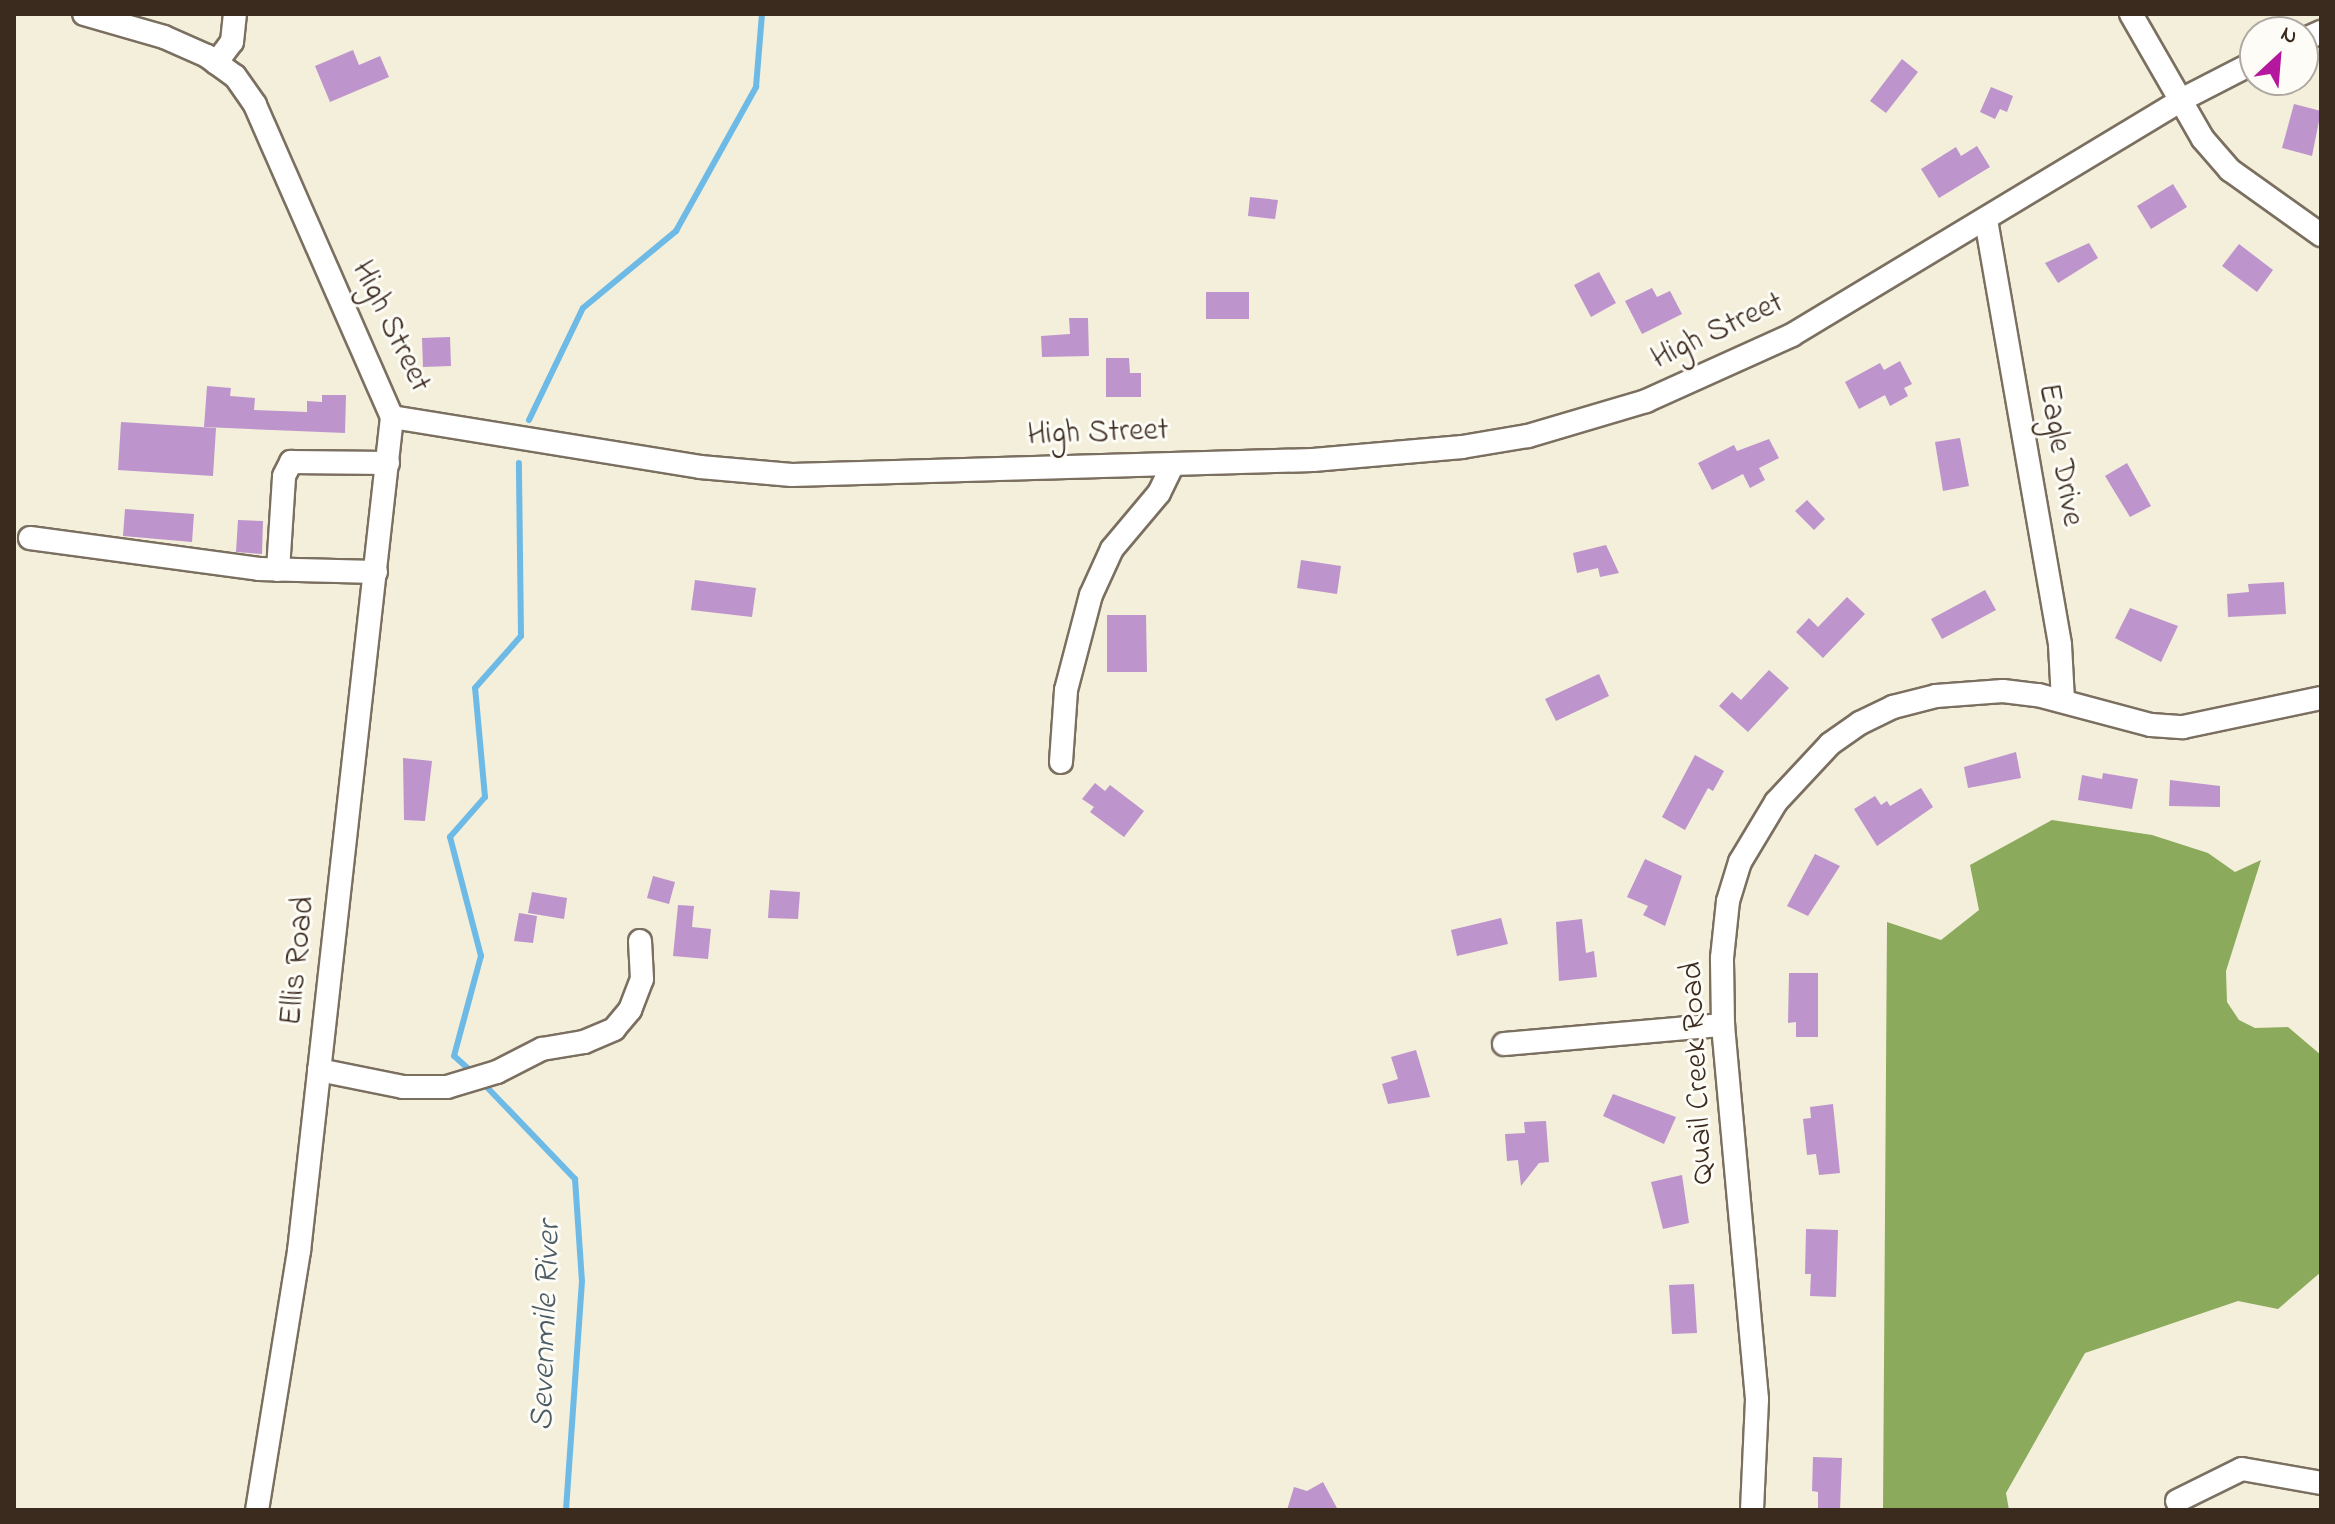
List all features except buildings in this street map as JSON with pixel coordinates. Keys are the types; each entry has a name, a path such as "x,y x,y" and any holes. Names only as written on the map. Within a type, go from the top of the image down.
{"street":[{"name":"High Street","path":"84,14 164,37 235,76 255,105 392,417 700,467 792,475 1173,464 1462,447 1592,419 1745,359 1986,220 2181,100 2239,70"},
{"path":"216,63 232,42 235,14"},
{"path":"2131,14 2203,139 2230,170 2321,235"},
{"name":"Eagle Drive","path":"1986,220 2060,645 2063,701"},
{"name":"Ellis Road","path":"257,1510 287,1339 392,417"},
{"path":"278,570 284,476 291,462 388,463"},
{"path":"1061,762 1066,690 1091,595 1112,549 1159,493 1173,464"},
{"path":"30,538 278,570 376,572"},
{"name":"Quail Creek Road","path":"1752,1510 1757,1399 1723,1025 1728,901 1740,862 1776,802 1822,752 1871,718 1936,696 2003,691 2063,701 2151,725 2183,727 2321,698"},
{"path":"319,1070 403,1087 447,1087 542,1049 584,1042 614,1029 630,1010 642,979 640,941"},
{"path":"1504,1044 1723,1025"},
{"path":"2177,1501 2242,1469 2321,1483"}],"green space":[{"path":"2052,820 2152,835 2208,853 2235,872 2261,860 2226,971 2227,1002 2239,1020 2255,1028 2288,1027 2321,1055 2321,1272 2278,1309 2238,1301 2085,1353 2006,1493 2009,1510 1883,1510 1887,922 1941,940 1979,910 1970,865"}],"waterway":[{"name":"Sevenmile River","path":"529,420 583,308 676,231 756,87 762,14"},
{"name":"Sevenmile River","path":"473,1073 454,1056 481,956 450,837 485,797 475,688 521,636 519,463"},
{"name":"Sevenmile River","path":"481,1081 575,1179 582,1281 566,1510"}]}
